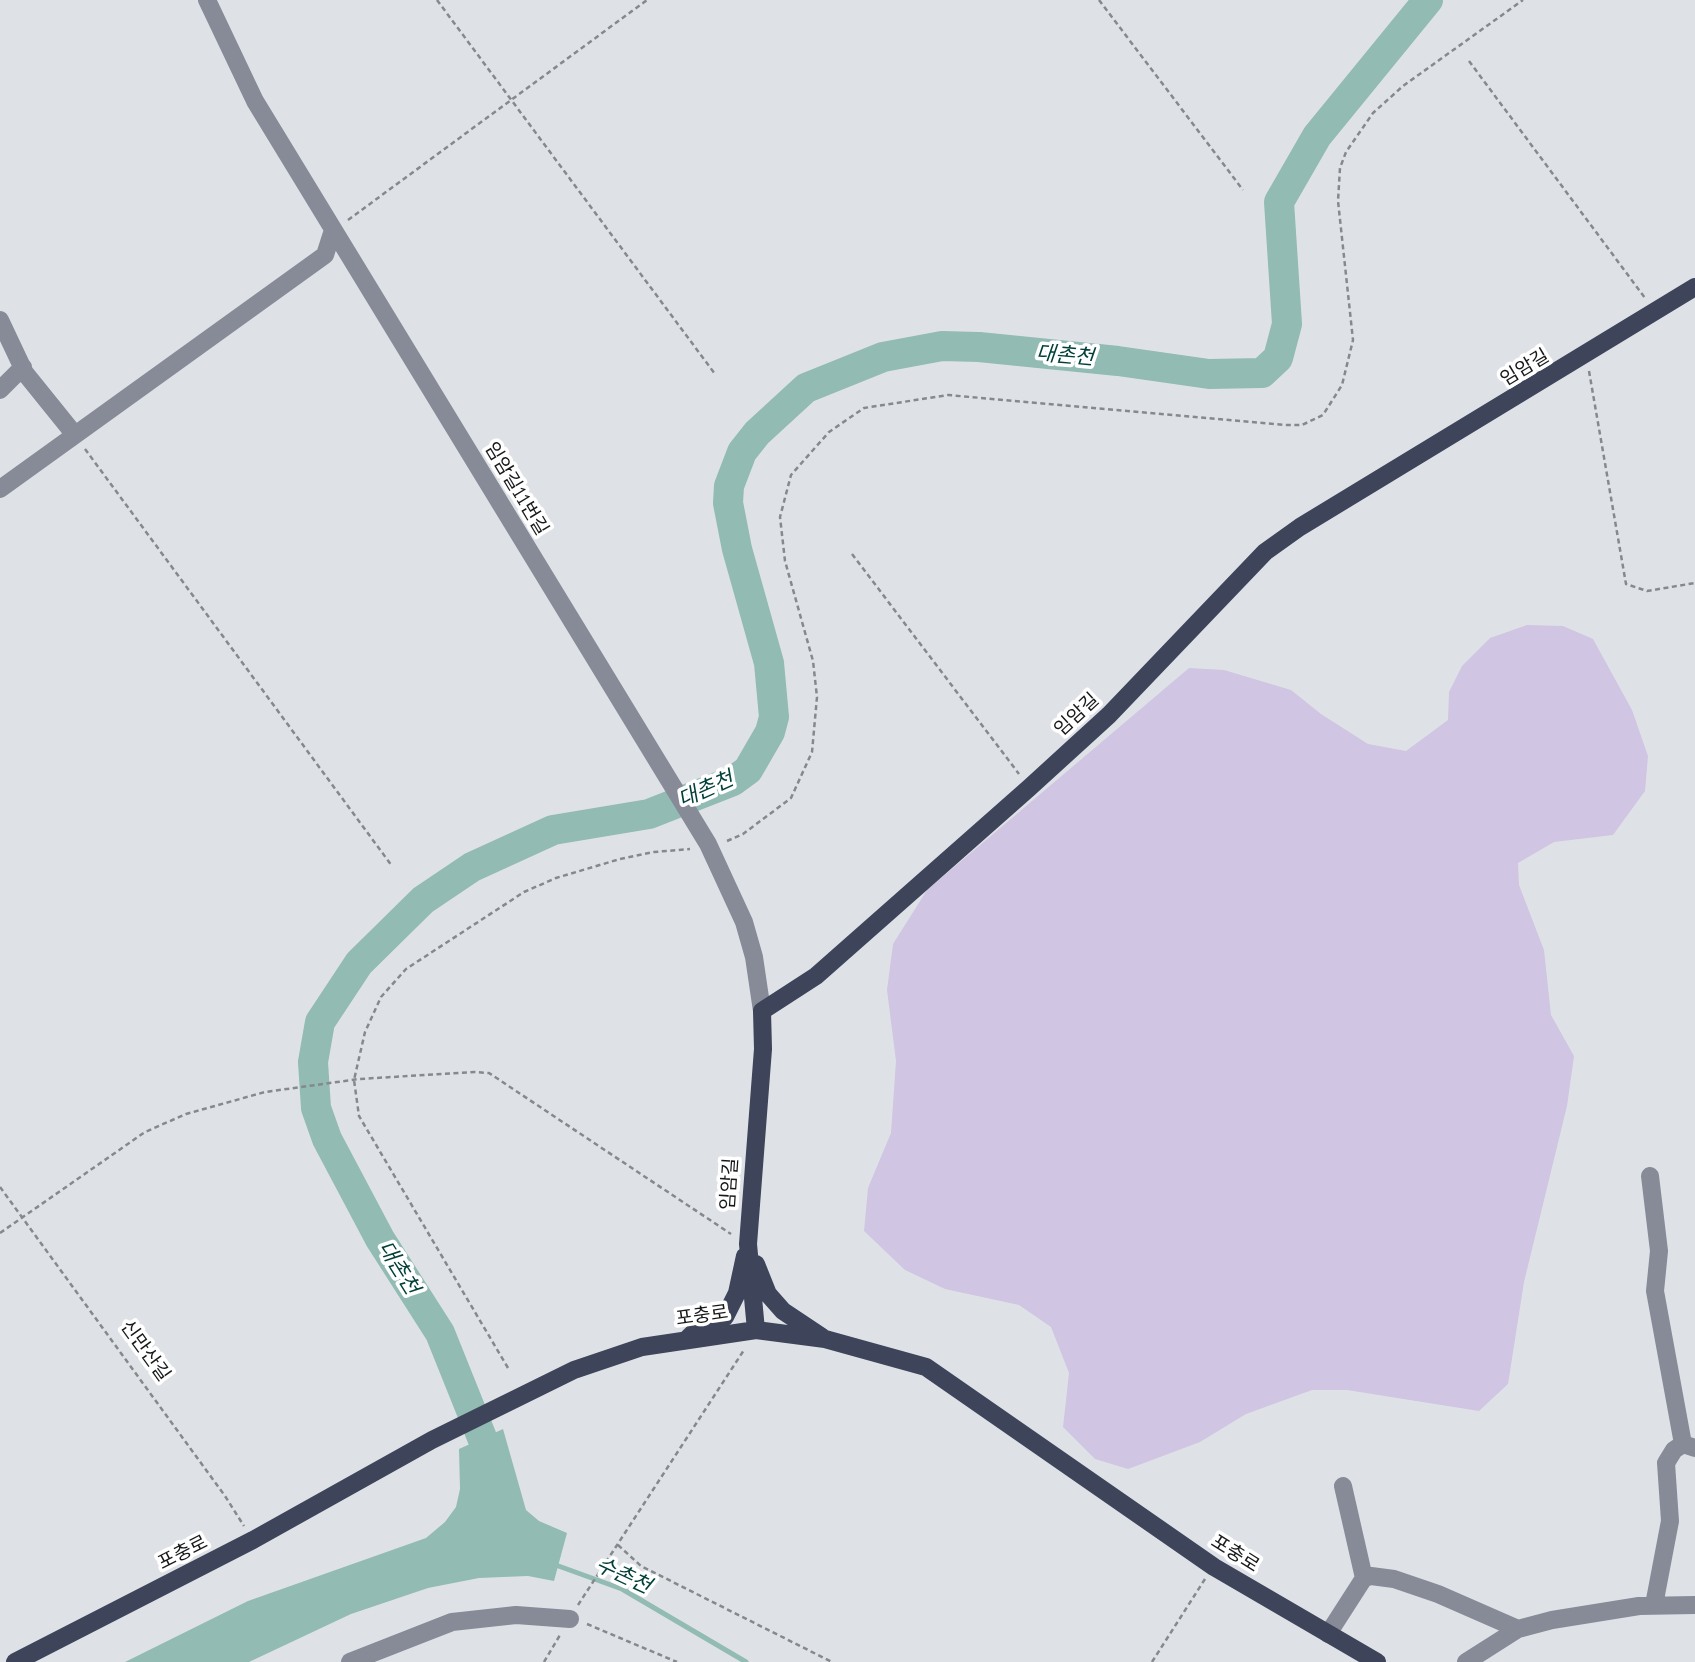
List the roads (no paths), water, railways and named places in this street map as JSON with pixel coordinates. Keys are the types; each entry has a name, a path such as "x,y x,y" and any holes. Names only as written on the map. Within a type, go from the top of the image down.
{"main road":[{"name":"임암길","path":"756,1330 748,1244 763,1049 762,1010 816,976 1029,788 1109,715 1265,552 1300,527 1581,359 1695,287"},
{"path":"688,1338 701,1325 725,1317 732,1306 748,1244"},
{"path":"748,1244 768,1294 782,1311 825,1339"},
{"name":"포충로","path":"15,1662 253,1541 432,1440 573,1370 619,1354 688,1338 756,1330 825,1339 926,1367 1214,1567 1377,1662"}],"street":[{"name":"임암길11번길","path":"207,0 255,101 709,846 744,922 762,1010"},
{"path":"0,489 325,255 333,230"},
{"path":"0,320 23,368 75,435"},
{"path":"0,390 23,368"},
{"path":"1650,1175 1659,1251 1655,1291 1689,1446 1666,1463 1670,1521 1654,1605"},
{"path":"1328,1634 1364,1578 1343,1486"},
{"path":"1364,1578 1378,1576 1394,1579 1438,1594 1518,1629"},
{"path":"1466,1662 1518,1629 1552,1620 1654,1605 1695,1605"},
{"path":"350,1662 452,1622 574,1612"}],"waterway":[{"name":"대촌천","path":"497,1475 440,1333 380,1239 327,1139 316,1108 313,1062 320,1022 359,963 423,900 472,867 553,830 649,814 733,781 748,770 770,732 774,717 769,663 737,549 728,503 729,486 742,452 757,433 806,388 883,357 942,346 979,347 1118,361 1209,374 1262,373 1278,358 1287,324 1279,202 1317,136 1428,0"},
{"name":"수촌천","path":"553,1564 622,1589 746,1662"}]}
